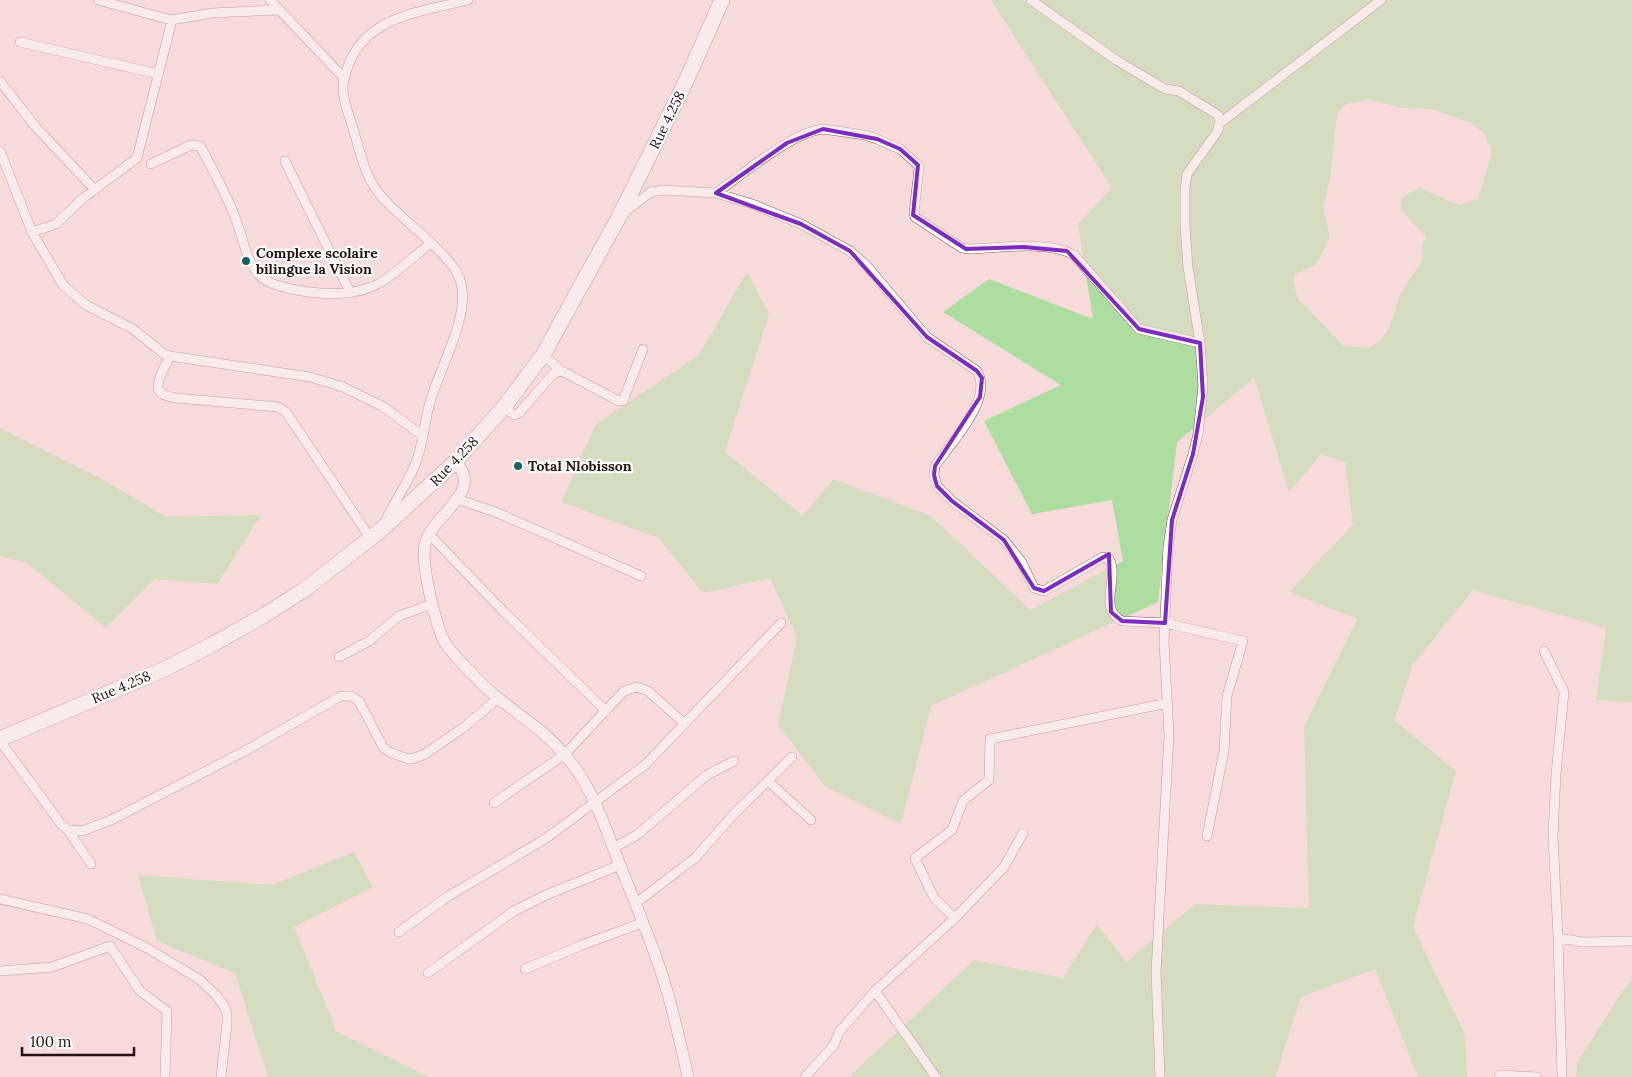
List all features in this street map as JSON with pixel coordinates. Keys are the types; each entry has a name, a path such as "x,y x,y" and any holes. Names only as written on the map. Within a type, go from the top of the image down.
{"highway":[{"name":"Rue 4.258","path":"0,740 165,668 215,644 304,590 376,535 455,462 504,407 543,355 620,215 687,79 722,0"}],"street":[{"path":"98,0 172,20 212,14 278,10"},
{"path":"270,0 344,78"},
{"path":"170,356 158,382 160,393 176,398 278,408 286,412 376,535 415,464 432,394 458,323 463,296 455,269 431,243 383,198 370,179 364,166 344,101 344,78 352,57 362,42 376,28 395,19 468,0"},
{"path":"1031,0 1116,60 1165,89 1179,91 1208,108 1218,115 1220,122 1217,132 1187,174 1185,189 1188,267 1200,344 1204,386 1198,434 1172,520 1168,547 1164,642 1168,703 1168,753 1156,972 1160,1077"},
{"path":"1220,122 1381,0"},
{"path":"32,232 56,224 95,190 137,158 172,20"},
{"path":"20,42 154,73 158,76"},
{"path":"0,81 35,126 95,190"},
{"path":"716,194 788,142 817,129 823,128 865,135 900,150 918,164 915,217 962,248 970,250 1048,247 1067,251 1074,255 1139,329 1200,344"},
{"path":"151,164 191,145 200,146 234,216 250,262 256,273 280,287 306,292 337,294 370,287 384,281 431,243"},
{"path":"0,151 32,232 63,285 86,305 133,329 170,356 310,377 344,387 382,406 422,436"},
{"path":"285,161 350,292"},
{"path":"620,215 651,192 663,190 716,194 752,204 801,224 850,251 866,265 927,337 977,371 982,378 980,397 967,422 935,466 934,475 937,486 952,501 1004,540 1020,561 1034,588 1044,591 1104,557 1109,559 1112,569 1110,601 1112,612 1116,618 1122,621 1165,623 1243,641 1227,696 1224,752 1207,836"},
{"path":"543,355 562,371 619,401 623,401 643,349"},
{"path":"504,407 514,415 519,414 554,374 562,371"},
{"path":"455,462 463,469 466,481 458,499 429,534 426,543 425,561 432,604 442,638 469,671 498,698 533,723 565,754 589,788 636,903 664,980 679,1033 688,1077"},
{"path":"458,499 498,513 642,576"},
{"path":"429,534 503,611 606,711"},
{"path":"339,657 368,641 399,616 432,604"},
{"path":"399,932 447,897 544,839 645,765 781,623"},
{"path":"1544,651 1564,692 1556,774 1553,835 1562,1077"},
{"path":"494,803 565,754 624,691 637,687 648,691 684,723"},
{"path":"68,830 82,831 111,820 243,752 341,696 351,696 359,701 383,746 391,753 409,759 425,754 463,728 498,698"},
{"path":"955,918 934,898 915,858 952,830 963,801 989,780 990,739 1168,703"},
{"path":"0,740 61,824 68,830 91,864"},
{"path":"636,903 695,858 733,816 792,757"},
{"path":"614,848 636,835 707,775 734,761"},
{"path":"768,781 811,820"},
{"path":"805,1077 834,1045 839,1032 875,992 955,918 1004,867 1023,833"},
{"path":"428,974 514,911 546,895 620,865"},
{"path":"0,899 88,919 148,948 199,978 216,994 227,1013 221,1077"},
{"path":"526,969 642,923"},
{"path":"1558,938 1583,942 1632,940"},
{"path":"0,971 52,968 110,946 140,991 167,1011 165,1077"},
{"path":"875,992 936,1077"},
{"path":"1499,1077 1500,1075 1537,1077"}],"highlighted area":[{"path":"823,129 877,139 900,149 918,165 913,215 966,249 1024,247 1067,251 1139,329 1200,343 1203,397 1193,454 1172,520 1165,623 1122,621 1111,612 1109,554 1044,591 1034,588 1004,540 952,501 937,486 934,475 935,466 980,397 982,378 977,371 927,337 850,251 801,224 716,193 787,143"}],"green space":[{"path":"991,0 1632,0 1632,703 1596,700 1606,628 1473,590 1412,666 1394,720 1456,771 1413,926 1465,1035 1467,1077 1418,1077 1375,969 1301,997 1275,1077 849,1077 974,960 1063,978 1097,924 1126,962 1195,904 1309,908 1304,726 1357,619 1289,592 1353,525 1345,462 1321,454 1289,492 1254,378 1177,442 1158,602 931,706 901,824 825,786 778,725 797,638 770,578 703,593 659,538 561,502 596,424 699,355 747,272 769,314 725,452 803,516 833,479 931,516 1030,610 1123,561 1112,500 1032,514 984,421 1061,385 943,312 989,279 1093,319 1078,224 1112,188","holes":["1368,100 1403,108 1432,109 1471,123 1485,134 1492,152 1478,199 1459,205 1420,188 1405,195 1400,202 1402,211 1426,237 1423,244 1422,260 1400,295 1389,328 1381,341 1369,348 1344,346 1298,299 1293,282 1296,274 1315,265 1328,243 1329,233 1323,207 1330,179 1339,111 1345,105"]},
{"path":"0,428 102,479 166,517 261,515 217,584 154,579 106,628 27,563 0,556"},
{"path":"354,852 373,887 294,927 337,1032 429,1077 268,1077 235,973 157,941 138,875 272,885"},
{"path":"1632,980 1632,1077 1576,1077 1577,1063 1624,989"}],"place":[{"name":"Complexe scolaire bilingue la Vision","path":"246,261"},
{"name":"Total Nlobisson","path":"518,466"}]}
